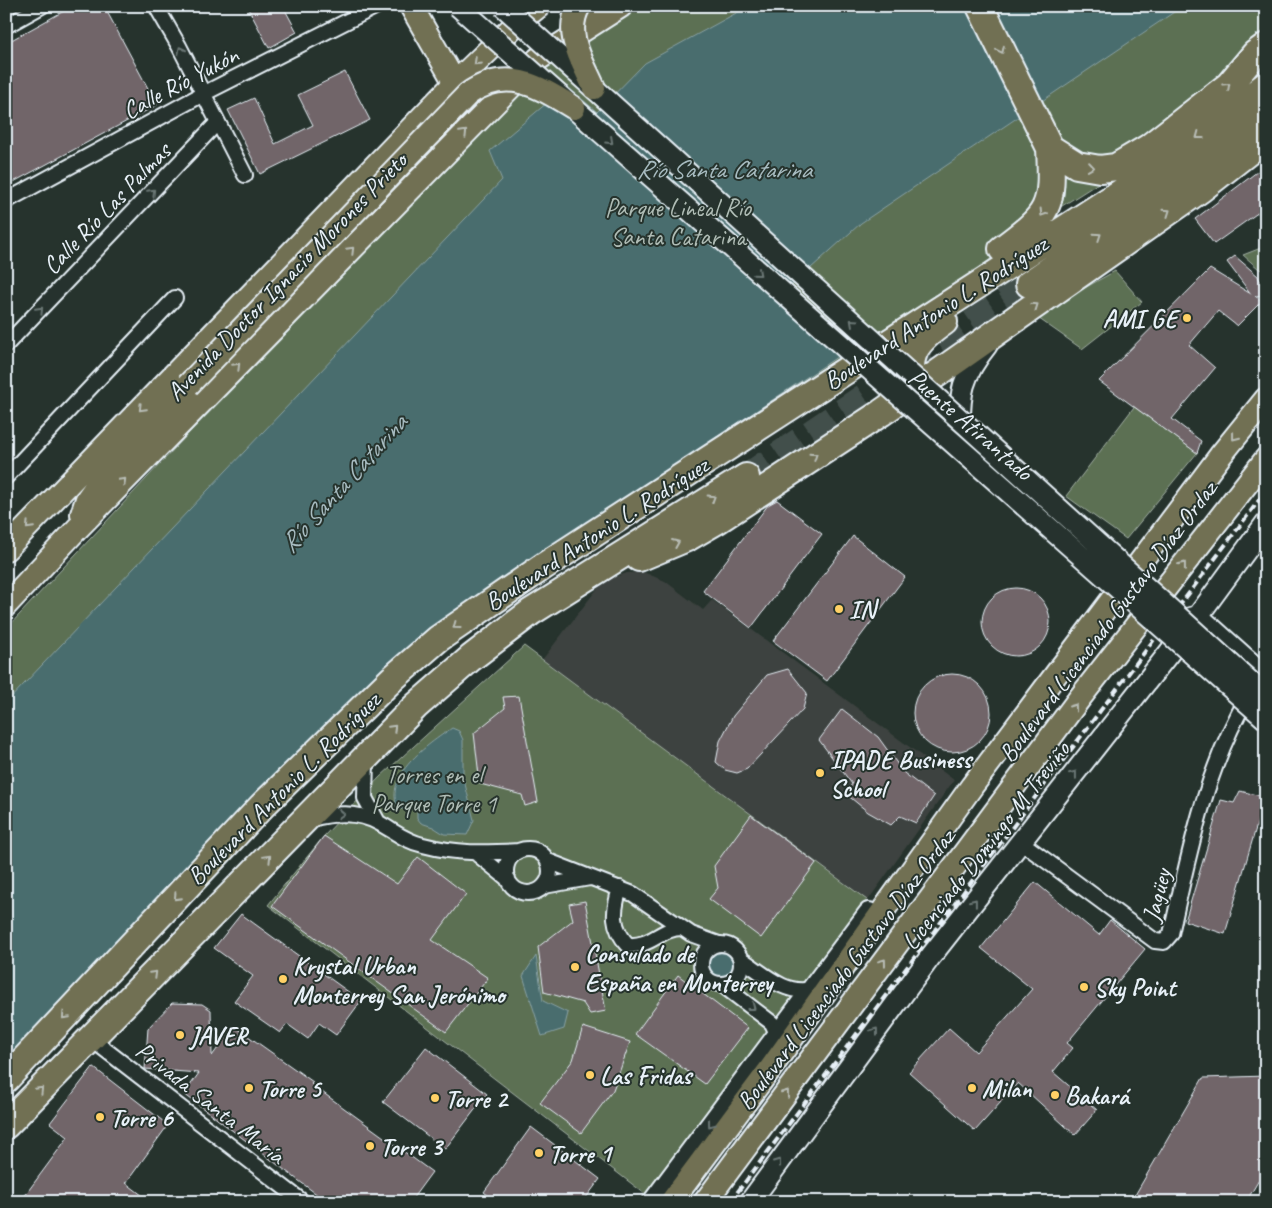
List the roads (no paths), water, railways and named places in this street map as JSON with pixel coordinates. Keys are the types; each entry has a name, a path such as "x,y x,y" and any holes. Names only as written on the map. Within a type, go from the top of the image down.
{"highway":[{"path":"923,319 950,287 1040,219 1047,208 1052,191 1049,147 980,6"},
{"path":"1049,147 1077,165 1100,169 1116,167 1148,148 1229,85 1262,51"},
{"name":"Boulevard Antonio L. Rodríguez","path":"1029,284 1158,182 1266,85"},
{"name":"Boulevard Antonio L. Rodríguez","path":"6,1079 262,806 393,678 438,639 613,521 1096,207 1158,182 1266,115"},
{"path":"582,579 687,538 881,414 1260,146"},
{"path":"914,391 910,375 911,358 917,344 924,336 1024,267 1096,207"},
{"path":"613,521 629,520 670,501 715,474 859,378 866,376 895,379 914,391"},
{"path":"866,376 877,379 887,391 886,404 881,414"},
{"name":"Boulevard Antonio L. Rodríguez","path":"6,1124 416,706 478,652 531,612 746,477"}],"main road":[{"path":"411,6 454,83"},
{"name":"Puente Atirantado","path":"458,6 574,108 634,164 1126,594 1266,719"},
{"name":"Puente Atirantado","path":"503,6 1258,694"},
{"name":"Avenida Doctor Ignacio Morones Prieto","path":"6,549 454,83 513,27 539,6"},
{"path":"578,6 572,18 572,35 594,88"},
{"name":"Avenida Doctor Ignacio Morones Prieto","path":"6,605 76,529 538,59 621,6"},
{"path":"76,529 87,500 99,482 188,385 468,94 490,82 514,79 554,96 574,108"},
{"path":"960,432 959,404 961,387 968,371 995,334"},
{"path":"914,391 1128,581 1178,629 1258,694 1266,708"},
{"name":"Boulevard Licenciado Gustavo Díaz Ordaz","path":"671,1202 770,1069 807,1014 978,779 1214,464 1266,399"},
{"name":"Boulevard Licenciado Gustavo Díaz Ordaz","path":"704,1202 1153,604 1266,459"},
{"path":"1178,629 1198,616 1266,523"},
{"path":"1198,616 1266,677"},
{"name":"Licenciado Domingo M Treviño","path":"750,1202 925,964 1021,842 1178,629"},
{"path":"898,942 896,933 898,922 924,882 922,874 915,868"},
{"name":"Boulevard Licenciado Gustavo Díaz Ordaz","path":"653,1202 777,1034 880,900 915,868"}],"street":[{"path":"6,26 42,6"},
{"path":"156,6 245,175"},
{"name":"Calle Río Yukón","path":"6,201 202,94 377,6"},
{"name":"Calle Río Las Palmas","path":"6,345 218,123"},
{"path":"6,477 175,298"},
{"name":"Jagüey","path":"1021,842 1154,941 1160,943 1168,939 1215,767 1234,719 1258,694"},
{"path":"366,755 365,798 378,822"},
{"path":"303,821 332,813 349,814 378,822 396,835 421,845 477,854 535,849 555,863 632,894 686,931 732,947 741,959 787,989 797,991 811,989"},
{"path":"508,879 507,866 509,859 519,851"},
{"path":"477,854 508,879 513,887 526,893 534,892 547,882 555,863"},
{"path":"547,882 590,878"},
{"path":"620,888 616,903 615,920 618,934 628,945 640,946 655,940 667,930 686,931"},
{"path":"686,931 701,962 704,974 709,980 721,984 772,1023 777,1034"},
{"path":"701,962 708,949 719,944"},
{"path":"721,984 736,977 742,965 741,959"},
{"name":"Privada Santa María","path":"90,1038 304,1202"}],"water":[{"name":"Río Santa Catarina","path":"749,6 1183,6 861,223 790,287 855,345 481,594 6,1060 6,703 502,180 490,151 567,86 597,112 645,63"},
{"path":"452,728 459,731 463,740 463,776 474,820 467,835 444,834 433,827 421,823 417,818 417,804 412,802 403,809 398,809 395,796 397,784 410,762 431,743"},
{"path":"721,953 730,956 733,965 730,974 721,977 712,974 709,965 712,956"},
{"path":"536,956 543,1001 568,1013 564,1029 542,1036 523,976"}],"tunnel":[{"path":"746,477 1029,284"}],"railway":[{"path":"730,1202 1266,491"}],"place":[{"name":"AMI GE","path":"1187,318"},
{"name":"IN","path":"839,609"},
{"name":"IPADE Business School","path":"820,773"},
{"name":"Consulado de España en Monterrey","path":"575,967"},
{"name":"Krystal Urban Monterrey San Jerónimo","path":"283,979"},
{"name":"Sky Point","path":"1084,987"},
{"name":"JAVER","path":"180,1035"},
{"name":"Las Fridas","path":"590,1075"},
{"name":"Torre 5","path":"249,1088"},
{"name":"Milan","path":"972,1088"},
{"name":"Bakará","path":"1055,1095"},
{"name":"Torre 2","path":"435,1098"},
{"name":"Torre 6","path":"100,1117"},
{"name":"Torre 3","path":"370,1146"},
{"name":"Torre 1","path":"539,1153"}],"park label":[{"name":"Parque Lineal Río Santa Catarina","path":"678,222"},
{"name":"Torres en el Parque Torre 1","path":"434,788"}]}
